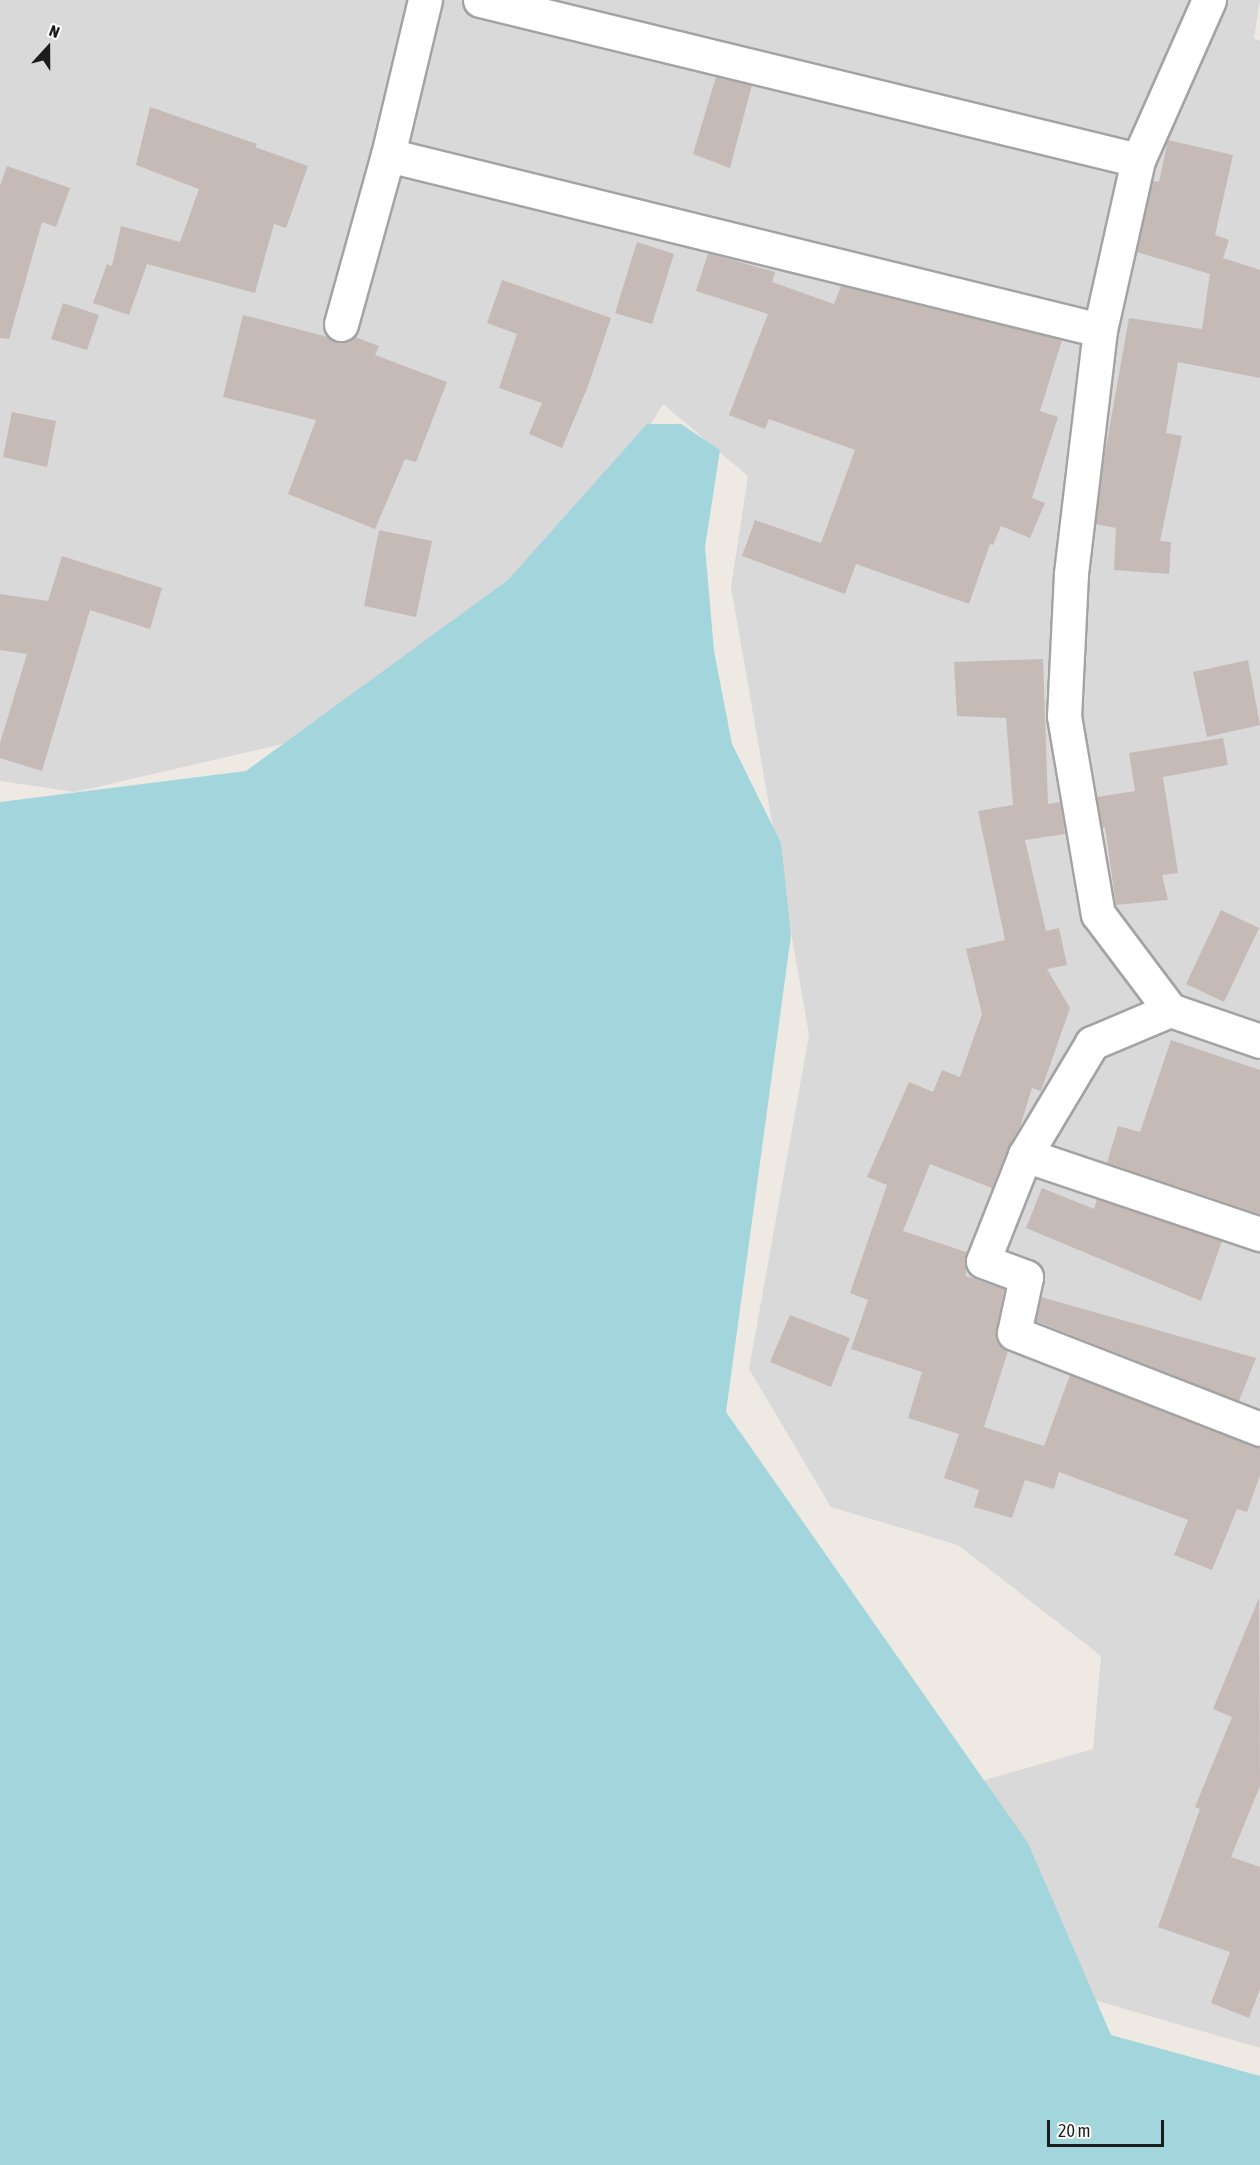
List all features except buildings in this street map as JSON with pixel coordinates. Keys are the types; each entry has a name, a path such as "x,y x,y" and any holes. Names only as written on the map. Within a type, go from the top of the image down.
{"street":[{"path":"341,324 388,155 425,0"},
{"path":"480,0 1138,160"},
{"path":"1209,0 1138,160 1100,330 1071,574 1064,716 1098,914 1170,1010 1260,1041"},
{"path":"388,155 1100,330"},
{"path":"1170,1010 1092,1043 1025,1155 983,1262 1026,1277 1014,1333 1260,1429"},
{"path":"1025,1155 1260,1234"}],"shaded area":[{"path":"0,0 1260,0 1254,38 1260,41 1260,2048 509,1831 964,1786 1093,1749 1101,1656 958,1545 831,1507 749,1369 809,1035 731,587 748,476 663,404 592,522 422,712 75,792 0,781"}],"water":[{"path":"647,424 681,424 720,450 705,547 714,651 732,744 781,843 791,935 726,1412 1028,1843 1111,2035 1260,2076 1260,2165 0,2165 0,802 246,771 508,580"}]}
